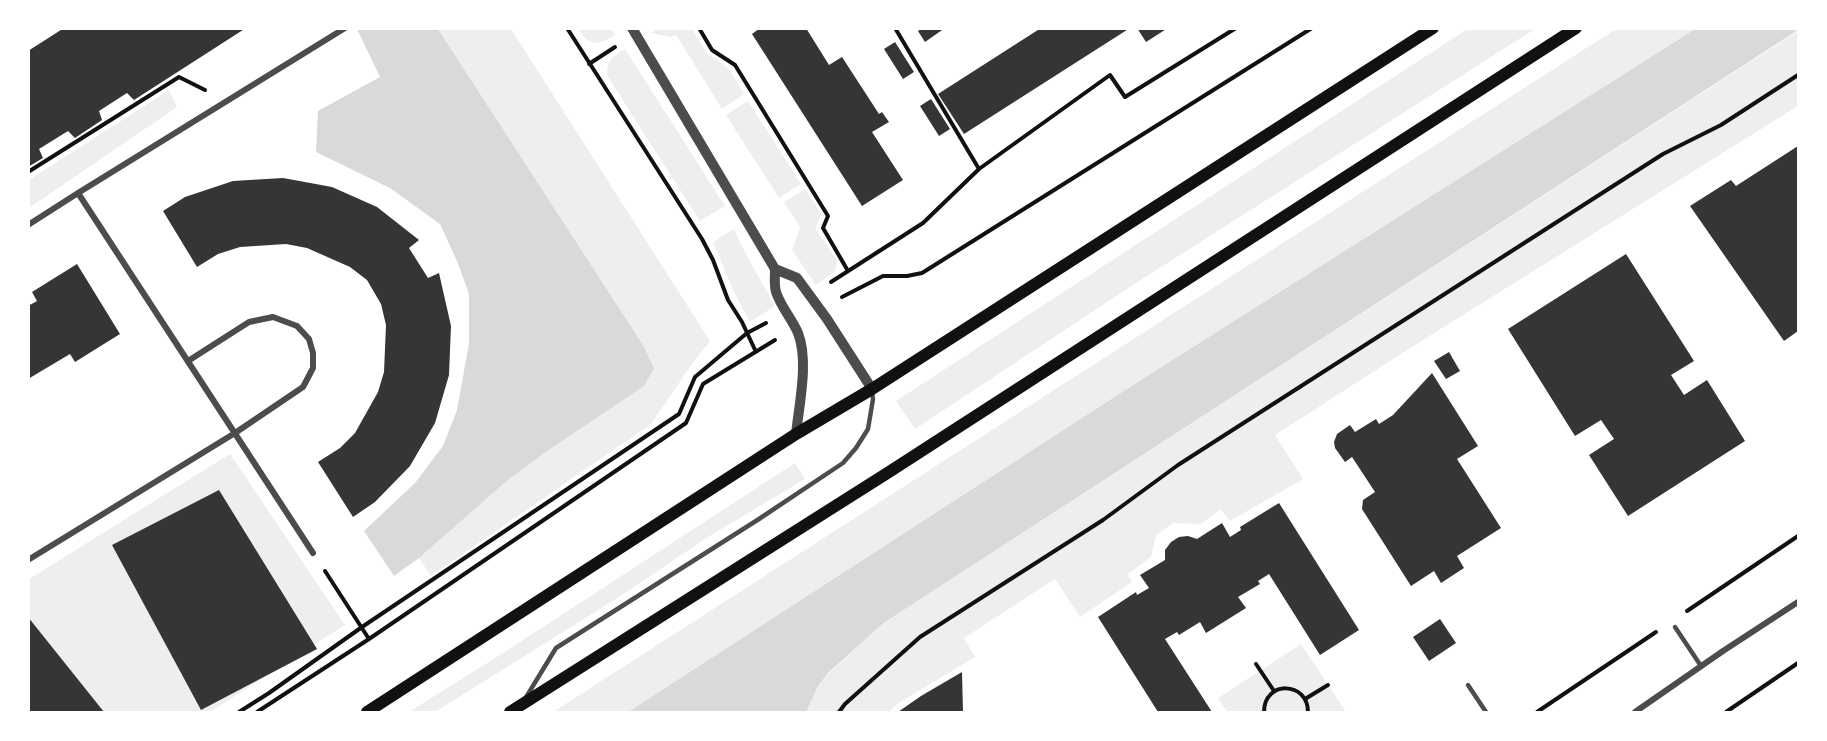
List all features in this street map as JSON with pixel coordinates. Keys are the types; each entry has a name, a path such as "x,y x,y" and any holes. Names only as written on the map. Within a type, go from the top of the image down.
{"main road":[{"path":"366,712 1432,28"},
{"path":"515,709 909,459 1576,28"}],"street":[{"path":"28,225 345,28"},
{"path":"632,28 775,269 776,290 798,334 801,350 802,386 796,434"},
{"path":"78,193 314,553"},
{"path":"775,269 797,278 821,310 872,389"},
{"path":"28,560 235,433 303,387 313,368 313,353 309,339 297,326 273,317 249,322 188,361"},
{"path":"1635,712 1798,602"}],"lane":[{"path":"515,709 555,648 843,463 856,448 867,429 873,399 872,389"},
{"path":"1675,627 1701,666"},
{"path":"1468,685 1486,712"}],"path":[{"path":"567,28 702,239 729,300 756,352"},
{"path":"699,28 712,50 735,65 828,216 823,228 848,271"},
{"path":"895,28 979,169"},
{"path":"811,296 923,223 979,169 1110,75 1125,97 1236,28"},
{"path":"821,310 883,276 908,276 922,273 1312,28"},
{"path":"839,712 920,637 1103,520 1178,465 1663,154 1721,125 1798,75"},
{"path":"28,172 179,77 228,100"},
{"path":"239,712 679,414 695,377 747,333 785,312"},
{"path":"257,712 369,639 686,423 703,384 794,327"},
{"path":"314,553 369,639"},
{"path":"1726,712 1798,663"},
{"path":"1256,664 1274,691"},
{"path":"1305,699 1328,685"},
{"path":"1264,712 1266,700 1274,691 1285,688 1301,694 1305,699 1308,712"}],"shaded area":[{"path":"659,28 692,29 709,56 726,66 744,94 722,109 676,35 670,37 651,33"},
{"path":"1469,28 1535,29 1136,283 915,429 896,401"},
{"path":"1697,28 1798,28 1798,30 885,622 829,672 818,686 806,712 628,712 1133,385"},
{"path":"357,29 438,29 643,345 654,368 644,386 508,480 419,558 394,576 364,531 415,483 443,446 457,410 469,343 469,294 440,224 390,188 316,152 318,111 380,77"},
{"path":"438,29 511,29 710,341 651,424 431,576 419,558 508,480 654,368 643,345"},
{"path":"578,29 611,29 615,35 594,43 586,39"},
{"path":"1616,29 1697,29 1133,385 628,712 553,712"},
{"path":"1798,31 1798,106 1275,435 1303,479 1230,521 1221,509 1201,524 1173,523 1156,535 1151,557 1128,574 1132,582 1080,617 1055,579 964,638 975,657 897,704 889,712 806,712 818,686 830,672 885,622"},
{"path":"625,49 725,206 700,221 608,77 609,63"},
{"path":"169,90 177,107 29,208 29,180"},
{"path":"748,101 801,184 779,198 726,115"},
{"path":"805,189 822,215 815,228 837,260 835,271 816,285 792,250 800,227 784,202"},
{"path":"734,229 775,306 750,322 734,292 713,242"},
{"path":"230,454 345,625 210,712 29,712 29,579"},
{"path":"795,463 805,479 708,537 616,599 435,712 409,712 500,655"},
{"path":"1301,644 1346,712 1227,712 1218,698"}],"building":[{"path":"64,28 246,28 134,100 127,93 99,111 102,120 75,138 68,131 39,149 43,158 28,167 28,51"},
{"path":"760,28 806,28 829,65 842,57 879,114 882,112 889,122 872,132 903,180 862,206 752,34"},
{"path":"922,28 945,28 925,42 918,31"},
{"path":"1041,28 1130,28 964,134 938,94"},
{"path":"1137,28 1168,28 1146,42"},
{"path":"895,42 914,72 903,79 884,49"},
{"path":"931,99 950,129 939,136 920,106"},
{"path":"1798,146 1798,331 1784,341 1690,206 1731,180 1736,186"},
{"path":"283,178 332,187 377,207 419,240 409,248 428,278 439,273 451,326 449,375 435,423 410,466 375,502 353,517 318,462 340,448 355,433 378,392 384,372 386,325 381,304 367,280 350,267 307,248 286,244 240,247 218,254 197,267 163,211 185,197 233,181"},
{"path":"1626,254 1694,361 1671,375 1684,395 1707,380 1745,441 1628,516 1589,455 1614,439 1601,420 1575,436 1508,329"},
{"path":"77,264 120,334 75,362 70,354 28,379 28,306 37,301 32,292"},
{"path":"1449,352 1460,371 1446,379 1434,361"},
{"path":"1432,373 1478,446 1457,459 1501,528 1457,556 1464,568 1441,583 1434,571 1411,586 1362,509 1363,500 1375,492 1352,457 1345,462 1335,448 1334,442 1337,434 1350,425 1355,432 1376,419 1379,424 1393,415"},
{"path":"219,490 317,649 201,710 112,545"},
{"path":"1279,503 1359,630 1320,655 1269,574 1258,581 1260,584 1238,597 1246,608 1206,633 1200,622 1179,635 1177,632 1165,639 1212,712 1158,712 1098,617 1136,592 1137,595 1149,588 1140,575 1165,560 1165,550 1171,542 1179,537 1188,536 1197,539 1222,523 1230,537 1241,530 1240,527"},
{"path":"28,617 104,712 28,712"},
{"path":"1440,619 1456,643 1429,661 1413,637"},
{"path":"962,672 963,712 898,712 921,696"}]}
